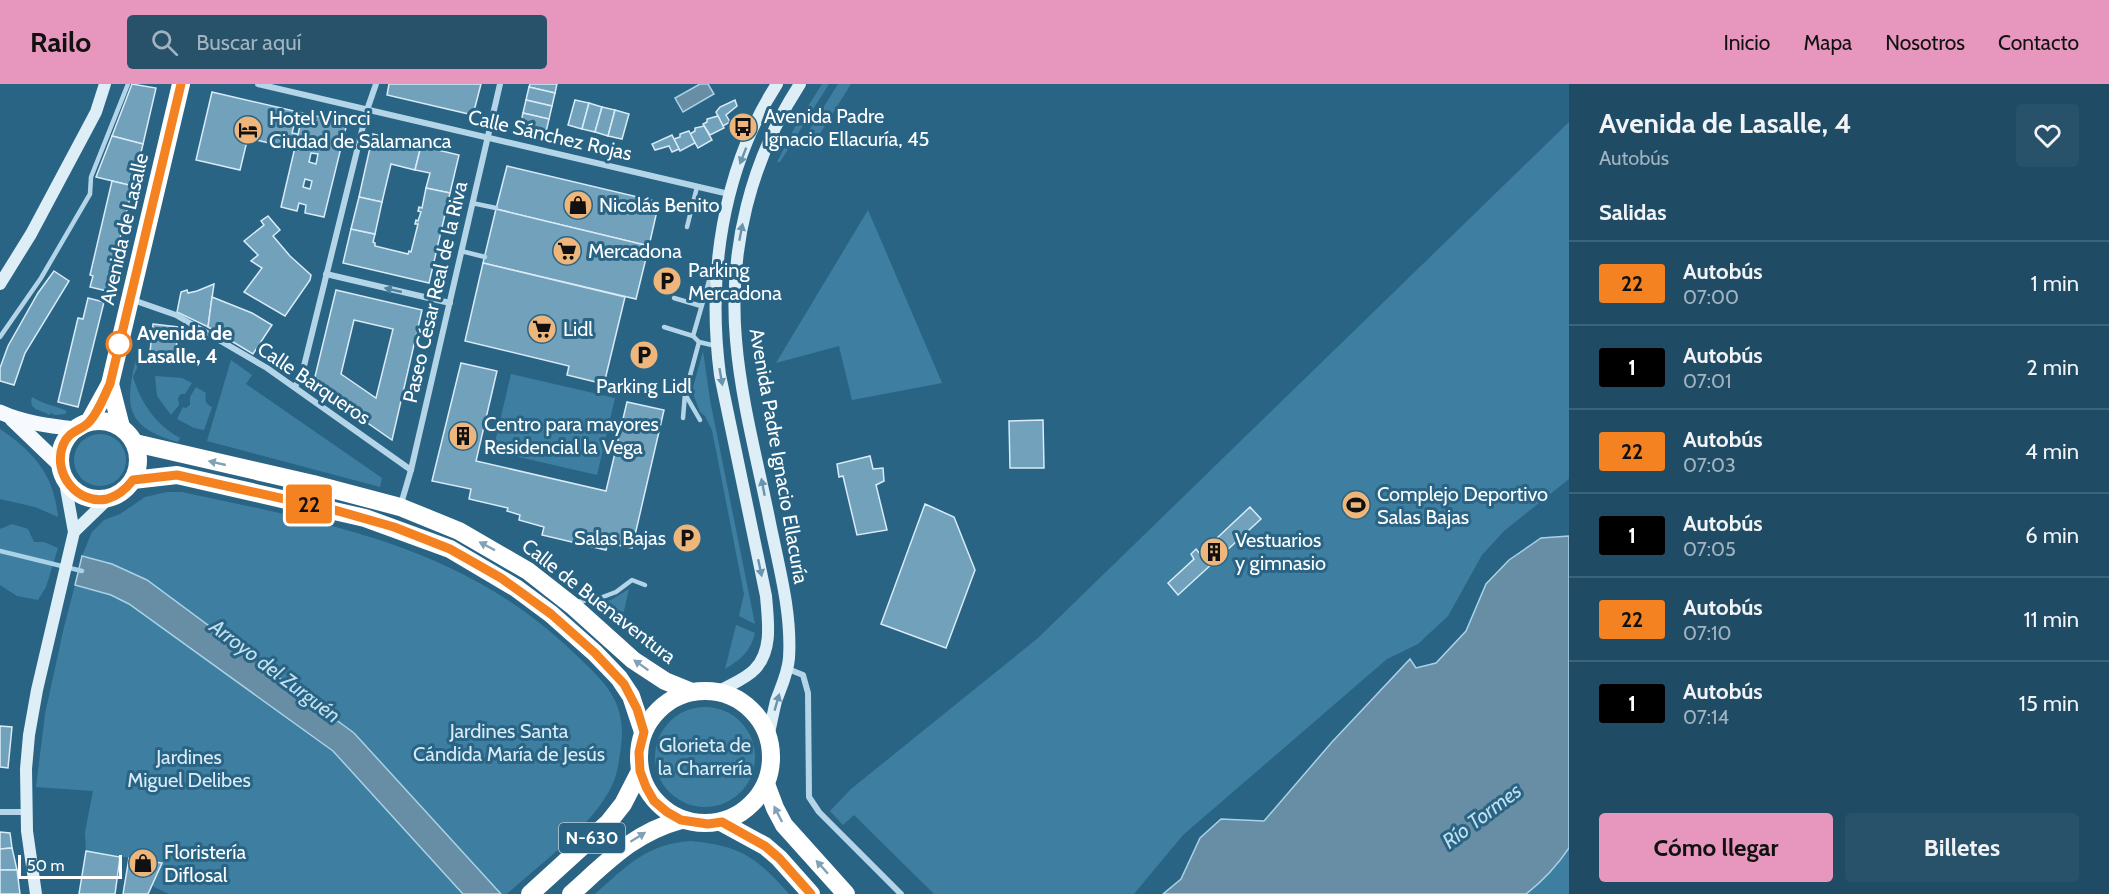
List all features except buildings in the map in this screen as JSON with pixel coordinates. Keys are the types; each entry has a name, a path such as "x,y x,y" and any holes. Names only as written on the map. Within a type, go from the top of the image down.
{"highway":[{"name":"Avenida de Lasalle","path":"83,426 110,384 181,84"},
{"name":"Avenida de Lasalle","path":"110,384 121,427"},
{"path":"105,422 121,427 135,443 139,462 133,480 122,492 108,499 94,499 71,488 62,472 63,445 83,426 105,422"},
{"name":"Calle de Buenaventura","path":"135,443 313,484 400,507 459,531 528,571 574,607 633,660 665,681 692,692"},
{"name":"Calle de Buenaventura","path":"133,480 177,475 365,518 450,549 516,588 551,614 595,653 619,678 631,696 644,732"},
{"name":"N-630","path":"692,692 718,692 740,700 757,716 768,737 771,768 766,784 755,801 740,814 722,822 708,824 681,820 654,801 646,787 640,771 639,752 644,732 655,713 672,699 692,692"},
{"name":"N-630","path":"530,894 608,823 623,804 640,771"},
{"path":"766,784 784,825 846,894"},
{"name":"N-630","path":"571,894 634,839 681,820"},
{"path":"722,822 765,846 812,894"}],"main road":[{"path":"0,284 31,234 96,112 105,84"},
{"name":"Avenida Padre Ignacio Ellacuría","path":"718,692 754,670 765,651 769,631 766,596 720,375 716,346 715,302 718,251 729,194 753,131 777,84"},
{"name":"Avenida Padre Ignacio Ellacuría","path":"768,737 787,669 789,630 784,592 739,372 734,296 739,243 748,199 774,130 800,84"},
{"path":"5,415 46,425 83,426"},
{"path":"5,415 62,472 74,532 37,690 29,735 26,812 36,894"},
{"path":"74,532 108,499"}],"street":[{"name":"Calle Sánchez Rojas","path":"258,84 729,194"},
{"path":"295,387 301,377 367,110 376,84"},
{"name":"Paseo César Real de la Riva","path":"400,507 411,470 500,84"},
{"path":"326,274 450,303"},
{"name":"Calle Barqueros","path":"130,299 176,315 267,368 411,470"},
{"path":"787,669 803,675 808,693 810,797 819,812 901,894"},
{"path":"0,812 26,812"}],"lane":[{"path":"0,337 41,278 90,194 92,177 128,84"},
{"path":"687,227 697,187"},
{"path":"472,203 496,208"},
{"path":"461,251 485,257"},
{"name":"Avenida Padre Ignacio Ellacuría","path":"693,336 718,251"},
{"path":"674,298 701,306"},
{"path":"664,327 693,336 699,342 716,346"},
{"path":"683,418 685,394 699,342"},
{"path":"685,394 700,420"},
{"path":"574,607 584,599 600,598 616,592 632,580 645,585"}],"green space":[{"path":"822,84 829,84 780,162 777,162 795,127"},
{"path":"838,84 851,84 811,148 803,140"},
{"name":"Complejo Deportivo Salas Bajas","path":"1569,122 1569,479 1504,531 1482,555 1448,616 1418,644 1387,659 1183,835 1134,894 934,894 854,815 843,825 830,811 851,789 1038,638"},
{"path":"868,210 942,383 852,400 839,346 776,363"},
{"path":"138,350 137,368 133,377 140,396 156,419 180,438 178,442 159,436 146,428 137,419 132,409 131,384"},
{"path":"703,351 710,400 755,624 739,616 744,594 712,430 705,416 700,412 692,391"},
{"path":"231,360 252,375 246,384 382,478 380,487 207,441"},
{"path":"511,374 615,398 597,475 493,451"},
{"path":"155,376 182,378 192,383 185,394 181,394 178,398 179,405 171,415 157,396"},
{"path":"196,387 206,393 206,402 212,407 204,430 194,428 177,419 183,407 190,405 190,397"},
{"path":"32,397 67,411 65,414 51,413 49,415 32,405"},
{"path":"0,429 23,447 40,466 52,489 58,517 35,507 0,499"},
{"path":"100,434 114,438 122,446 126,460 122,474 114,482 100,486 86,482 78,474 74,460 78,446 86,438"},
{"name":"Jardines Santa Cándida María de Jesús","path":"167,492 182,492 288,515 389,543 438,562 484,586 529,615 594,672 617,704 622,731 621,747 616,774 605,798 581,828 566,842 507,894 501,894 354,733 147,580 112,564 82,556 92,532 104,520 120,514 145,497"},
{"path":"12,524 28,529 34,542 44,542 58,548 46,587 38,600 17,596 0,585 0,529"},
{"name":"Jardines Miguel Delibes","path":"75,585 111,595 129,604 333,751 463,894 169,894 152,886 162,863 86,851 85,832 93,791 36,787 45,714"},
{"path":"629,589 620,628 594,604 611,600"},
{"path":"736,625 755,633 751,645 744,654 725,669"},
{"name":"Glorieta de la Charrería","path":"705,707 733,715 747,729 755,757 747,785 733,799 705,807 677,799 663,785 655,757 663,729 677,715"},
{"path":"691,841 735,850 757,862 789,894 595,894 638,858 662,847"},
{"path":"1569,848 1569,894 1526,894 1557,866"}],"water":[{"path":"700,84 708,84 714,94 683,112 675,98"},
{"name":"Río Tormes","path":"1569,536 1569,848 1538,884 1526,894 1163,894 1181,879 1200,838 1221,819 1264,821 1332,742 1410,659 1416,668 1436,663 1466,631 1486,584 1509,560 1541,538"},
{"path":"82,556 112,564 147,580 354,733 501,894 463,894 333,751 129,604 111,595 75,585"}],"waterway":[{"name":"Arroyo del Zurguén","path":"0,551 82,571"}],"bus line":[{"name":"22","path":"181,84 110,384 89,422 76,429 63,445 61,466 64,477 71,488 94,499 108,499 122,492 133,480 177,475 365,518 450,549 516,588 551,614 595,653 624,684 637,709 644,732 639,752 640,771 654,801 681,820 708,824 722,822 765,846 779,858 811,894"}],"place":[{"name":"Avenida Padre Ignacio Ellacuría, 45","path":"743,127"},
{"name":"Hotel Vincci Ciudad de Salamanca","path":"248,130"},
{"name":"Nicolás Benito","path":"578,205"},
{"name":"Mercadona","path":"567,251"},
{"name":"Parking Mercadona","path":"667,281"},
{"name":"Lidl","path":"542,329"},
{"name":"Avenida de Lasalle, 4","path":"119,344"},
{"name":"Parking Lidl","path":"644,355"},
{"name":"Centro para mayores Residencial la Vega","path":"463,436"},
{"name":"Complejo Deportivo Salas Bajas","path":"1356,505"},
{"name":"Salas Bajas","path":"687,538"},
{"name":"Vestuarios y gimnasio","path":"1214,552"},
{"name":"Floristería Diflosal","path":"143,863"}]}
